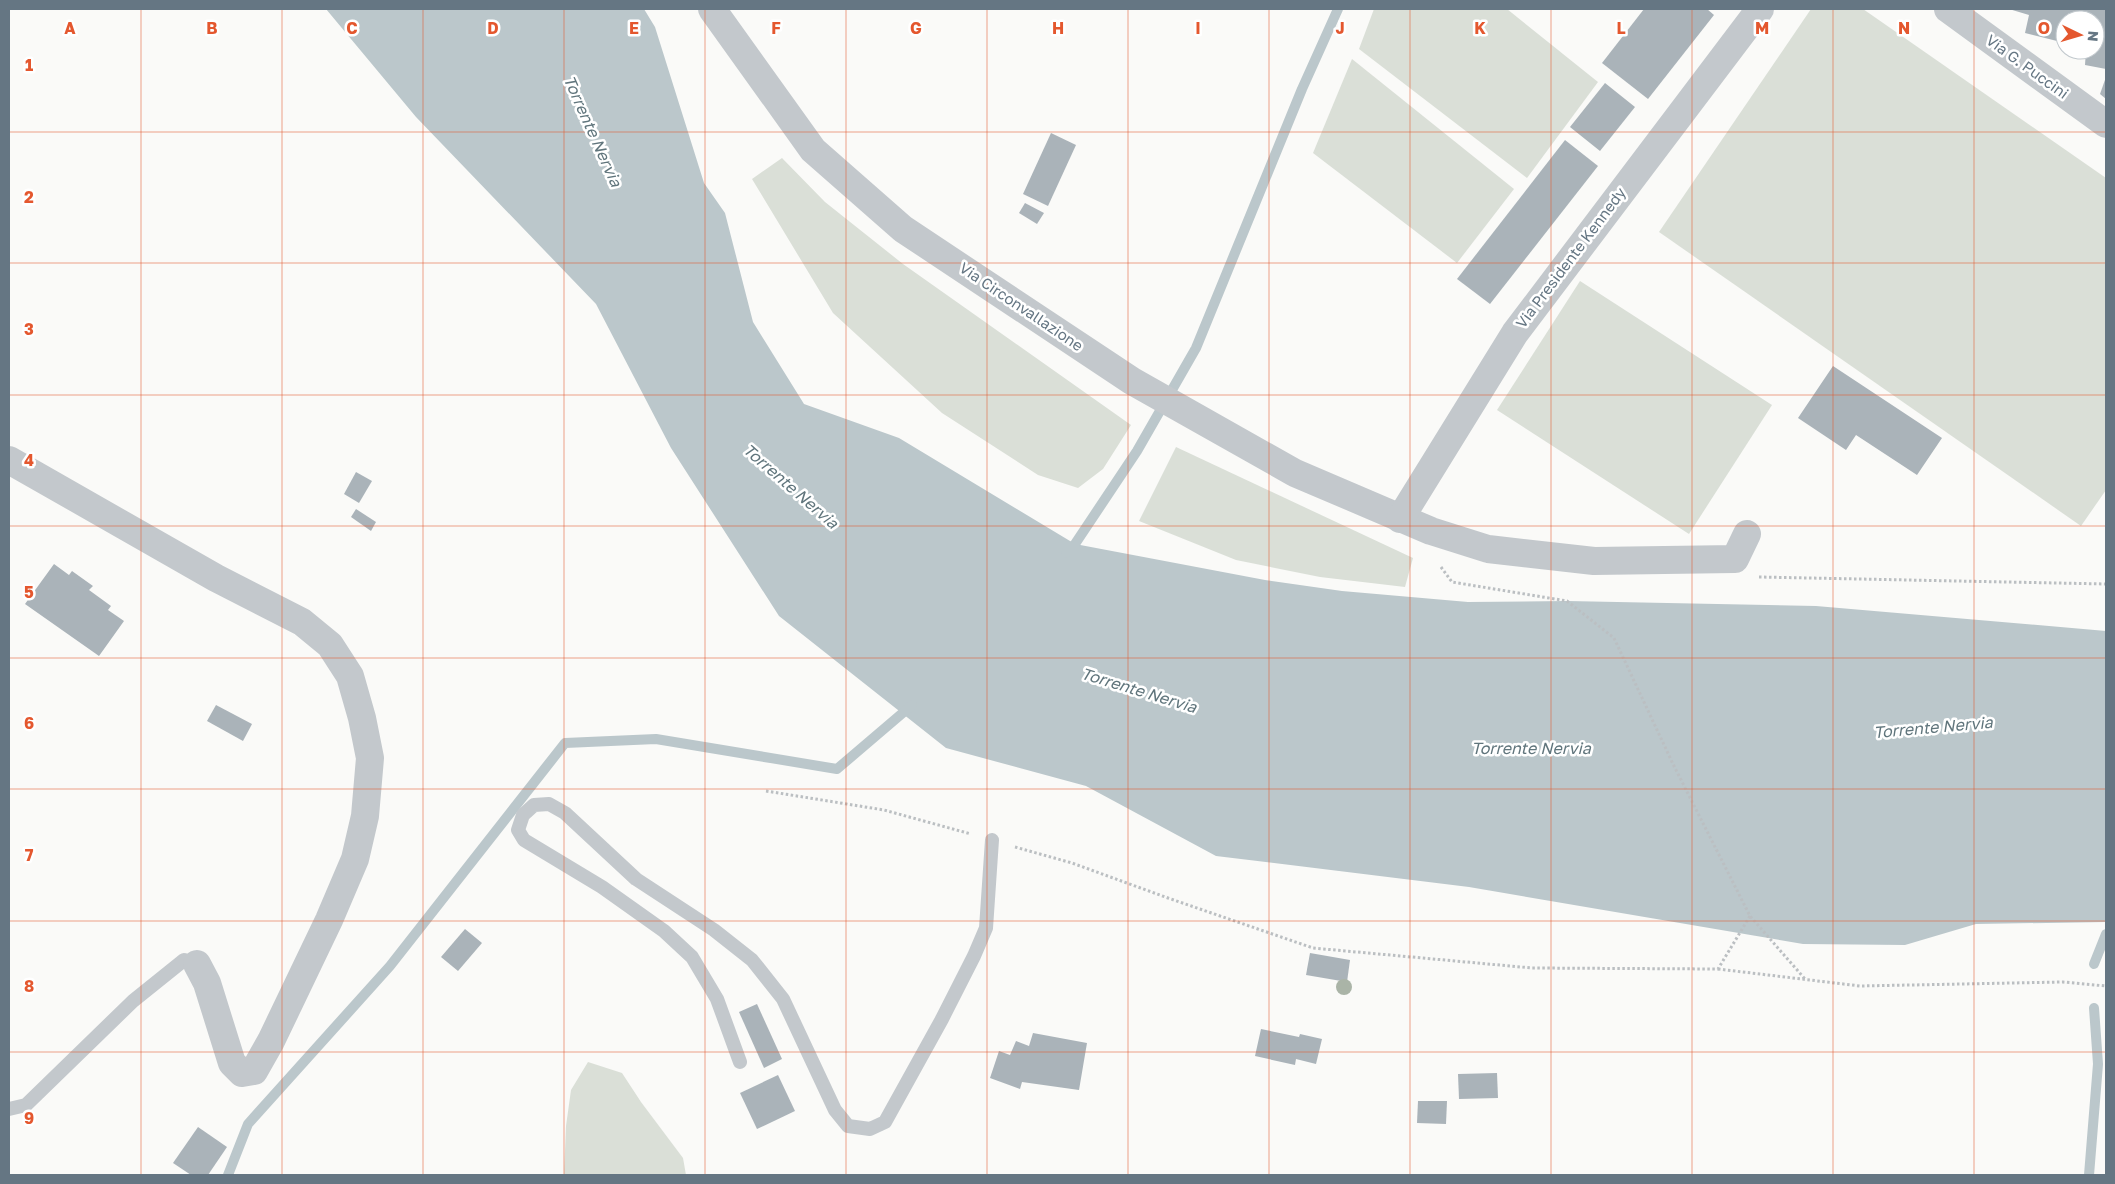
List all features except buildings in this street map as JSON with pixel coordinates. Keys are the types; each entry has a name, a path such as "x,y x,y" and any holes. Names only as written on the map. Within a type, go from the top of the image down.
{"street":[{"name":"Via Circonvallazione","path":"712,9 813,150 904,228 1132,381 1295,473 1400,519 1488,549 1594,561 1735,559 1747,534"},
{"name":"Via Presidente Kennedy","path":"1400,519 1514,333 1760,9"},
{"name":"Via G. Puccini","path":"1948,9 2106,124"},
{"path":"9,460 216,578 302,622 330,645 350,676 362,718 370,758 365,816 359,842 329,920 271,1041 254,1071 242,1073 232,1063 207,983 197,964"}],"lane":[{"path":"740,1062 718,999 692,957 664,931 618,898 524,840 518,830 523,815 534,806 549,804 565,813 636,879 714,930 752,960 783,999 835,1110 848,1126 870,1129 886,1122 942,1019 986,928 992,840"},
{"path":"9,1109 26,1105 133,1000 184,960 197,964"}],"path":[{"path":"1567,601 1614,638 1673,764 1750,916 1805,979"},
{"path":"766,791 884,810 992,840 1072,863 1313,948 1532,968 1718,969 1860,986 2064,982 2106,986"},
{"path":"1718,969 1750,916"}],"shaded area":[{"path":"1374,9 1507,9 1598,82 1527,178 1359,49"},
{"path":"1811,9 1863,9 2106,178 2106,490 2081,526 1659,232"},
{"path":"1352,59 1514,189 1457,263 1313,153"},
{"path":"782,158 825,202 903,264 1131,425 1103,469 1078,488 1038,475 942,413 833,313 752,179"},
{"path":"1580,281 1772,405 1689,534 1497,410"},
{"path":"1176,447 1413,558 1405,587 1320,577 1236,560 1139,521"},
{"path":"588,1062 622,1073 683,1158 686,1175 564,1175 566,1126 571,1090"}],"water":[{"name":"Torrente Nervia","path":"326,9 644,9 655,27 704,183 725,213 753,322 804,404 899,438 1075,544 1265,580 1342,591 1468,602 1567,601 1816,606 2106,631 2106,922 1976,924 1905,945 1803,944 1469,887 1216,856 1086,786 946,748 779,616 671,448 596,304 416,117"}],"waterway":[{"path":"1066,553 1075,544 1137,451 1196,348 1302,89 1338,9"},
{"path":"228,1175 248,1124 390,966 565,743 656,739 837,769 912,705"},
{"path":"2094,964 2106,934"},
{"path":"2089,1175 2098,1064 2094,1008"}]}
